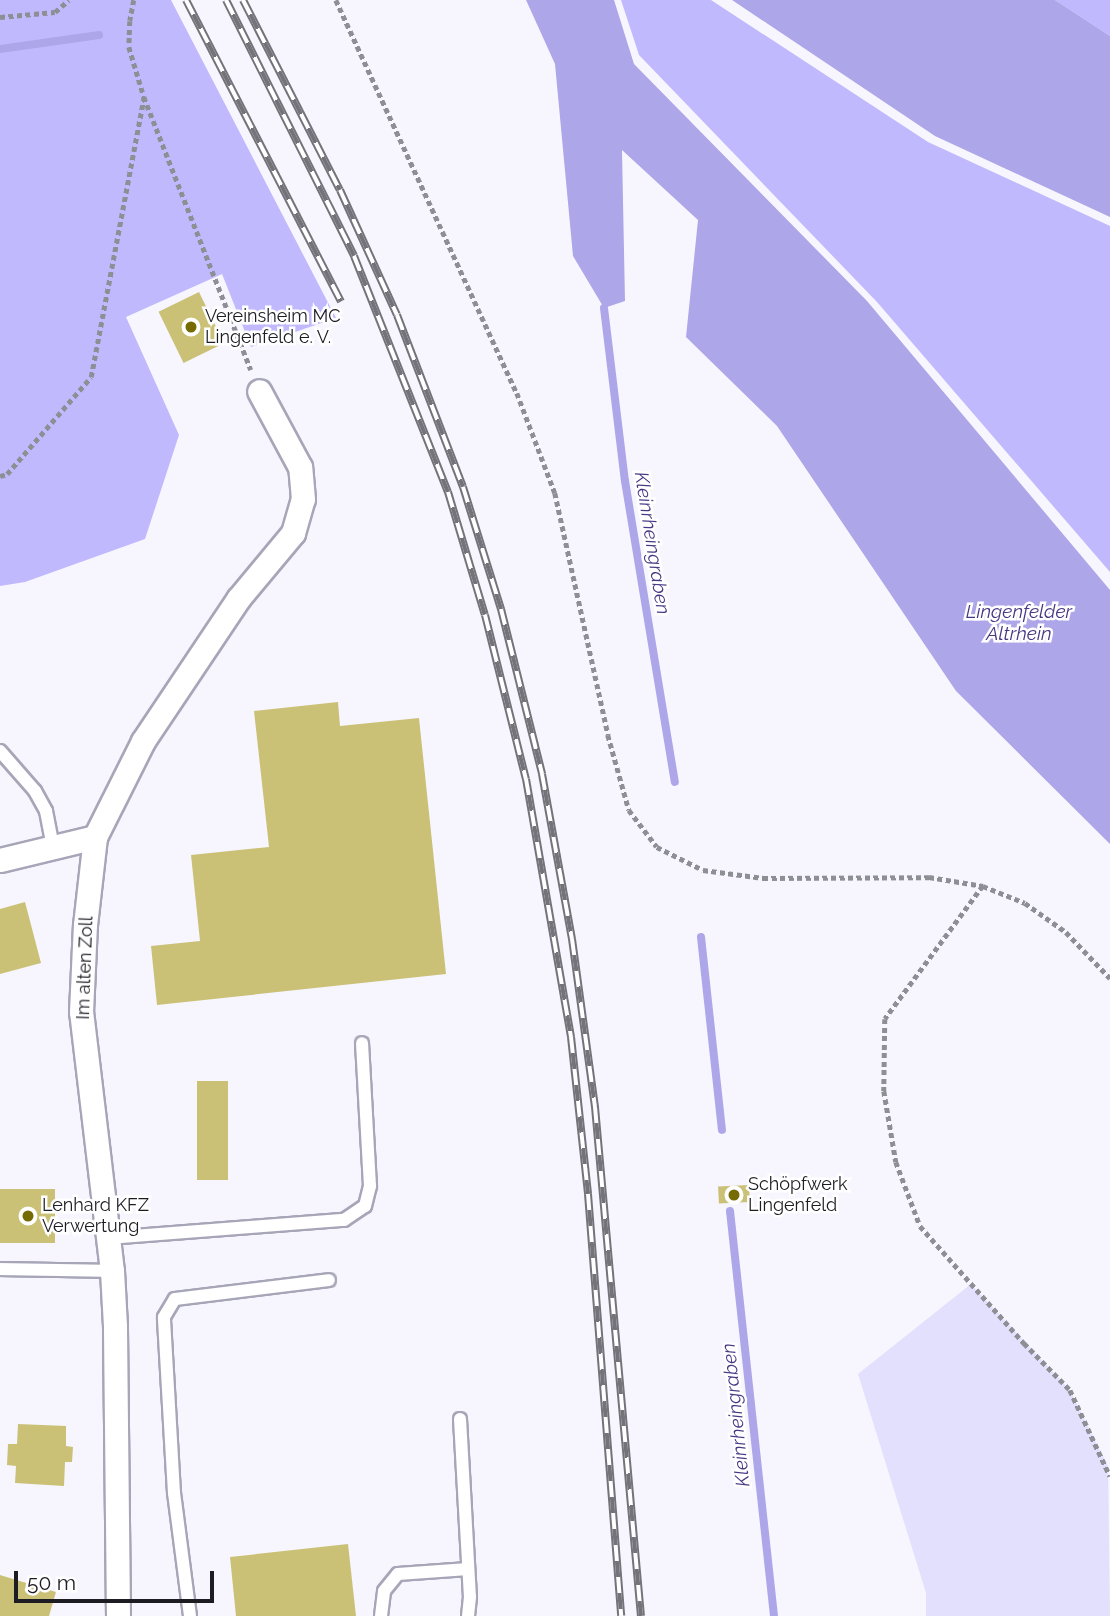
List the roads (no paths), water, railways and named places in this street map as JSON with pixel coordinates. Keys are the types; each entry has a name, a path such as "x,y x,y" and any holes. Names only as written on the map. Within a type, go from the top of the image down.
{"street":[{"name":"Im alten Zoll","path":"118,1616 112,1271 81,1012 85,925 95,837 143,741 238,599 293,533 303,499 300,467 259,391"},
{"path":"0,860 95,837"}],"lane":[{"path":"0,751 36,791 46,811 53,847"},
{"path":"108,1238 344,1220 365,1206 370,1186 362,1043"},
{"path":"0,1269 112,1271"},
{"path":"190,1616 174,1493 164,1317 176,1299 329,1280"},
{"path":"460,1419 468,1616"},
{"path":"381,1616 384,1591 398,1574 468,1569"}],"water":[{"name":"Lingenfelder Altrhein","path":"526,0 614,0 634,64 867,301 1110,590 1110,844 956,691 777,426 686,337 698,220 622,150 625,301 604,308 573,256 555,64"},
{"path":"732,0 1055,0 1110,36 1110,217 935,136"}],"waterway":[{"path":"0,49 99,35"},
{"name":"Kleinrheingraben","path":"604,308 625,481 675,782"},
{"name":"Kleinrheingraben","path":"701,937 722,1130"},
{"name":"Kleinrheingraben","path":"730,1211 774,1616"}],"railway":[{"path":"186,0 341,302"},
{"path":"226,0 354,256 448,492 485,615 526,779 571,1037 588,1194 621,1616"},
{"path":"243,0 340,190 397,315 463,487 501,609 542,774 572,939 595,1107 641,1616"}],"place":[{"name":"Vereinsheim MC Lingenfeld e. V.","path":"191,327"},
{"name":"Schöpfwerk Lingenfeld","path":"734,1195"},
{"name":"Lenhard KFZ Verwertung","path":"28,1216"}]}
